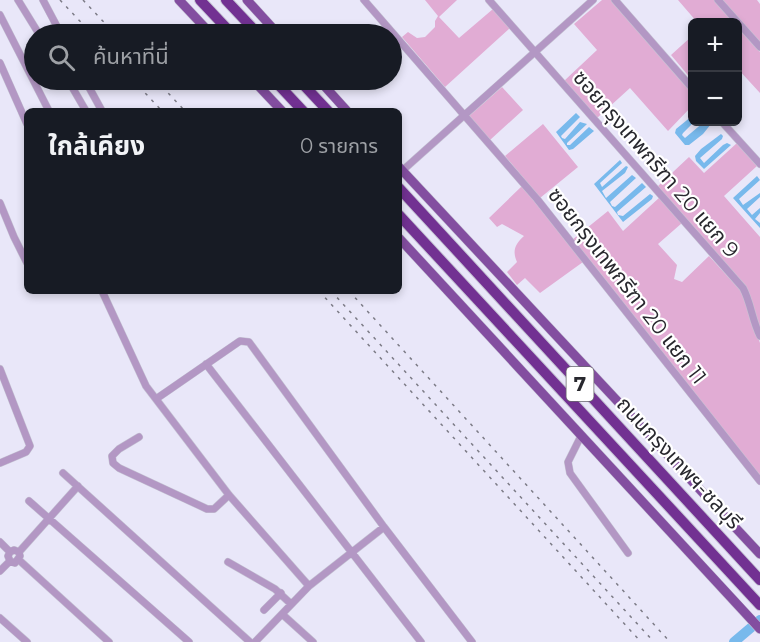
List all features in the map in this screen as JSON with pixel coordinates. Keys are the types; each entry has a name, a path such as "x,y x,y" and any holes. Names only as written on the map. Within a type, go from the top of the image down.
{"highway":[{"path":"200,0 223,24"},
{"path":"226,0 249,24"},
{"path":"283,90 300,108"},
{"path":"308,90 325,108"},
{"name":"ถนนกรุงเทพฯ-ชลบุรี","path":"402,191 760,580"},
{"name":"ถนนกรุงเทพฯ-ชลบุรี","path":"402,218 760,605"}],"main road":[{"path":"179,0 202,24"},
{"path":"247,0 269,24"},
{"path":"262,90 279,108"},
{"path":"328,90 344,108"},
{"path":"402,170 760,554"},
{"path":"402,241 760,629"}],"street":[{"path":"18,0 33,24"},
{"path":"43,0 56,24"},
{"name":"ซอยกรุงเทพกรีฑา 20 แยก 11","path":"364,0 385,24"},
{"name":"ซอยกรุงเทพกรีฑา 20 แยก 9","path":"489,0 743,288 760,336"},
{"path":"402,168 592,0"},
{"path":"615,0 688,82"},
{"path":"718,0 760,47"},
{"path":"0,15 24,62"},
{"name":"ซอยกรุงเทพกรีฑา 20 แยก 11","path":"402,44 537,199 760,481"},
{"path":"0,63 24,117"},
{"path":"38,90 47,108"},
{"path":"74,90 84,108"},
{"path":"90,90 100,108"},
{"path":"726,126 760,164"},
{"path":"0,202 24,257"},
{"path":"103,294 137,369 156,399 229,495 309,586"},
{"path":"156,399 240,341 249,342 384,527 472,642"},
{"path":"206,364 421,642"},
{"path":"0,369 30,444 26,452 1,461"},
{"path":"581,436 568,462 570,473 628,553"},
{"path":"139,437 112,456 112,463 207,509 214,509 229,495"},
{"path":"63,473 250,642"},
{"path":"19,560 19,552 78,486"},
{"path":"29,501 189,642"},
{"path":"255,642 309,586 384,527"},
{"path":"0,542 10,552"},
{"path":"10,552 14,550 19,552"},
{"path":"10,552 8,556 10,561"},
{"path":"10,561 19,560"},
{"path":"19,560 110,642"},
{"path":"0,571 10,561"},
{"path":"228,562 281,593 291,604"},
{"path":"264,610 281,593"},
{"path":"282,614 313,642"},
{"path":"0,618 27,642"}],"shaded area":[{"path":"425,0 457,0 439,17 459,38 493,9 510,28 445,87 402,37 408,32 417,38 425,37 435,27 438,16"},
{"path":"602,0 611,0 688,87 688,110 668,131 630,88 597,118 564,81 597,50 574,24"},
{"path":"678,0 715,0 731,18 694,18"},
{"path":"721,0 757,0 760,4 760,43 742,23 742,18 737,18"},
{"path":"742,31 760,52 760,93 742,73"},
{"path":"688,40 688,75 671,55"},
{"path":"502,87 523,110 490,140 469,116"},
{"path":"543,124 578,167 540,198 505,156"},
{"path":"737,143 757,166 724,196 760,237 760,330 753,306 657,187 689,157 704,173"},
{"path":"522,186 583,262 540,293 525,278 517,285 507,272 517,262 515,248 524,236 502,224 497,227 489,218"},
{"path":"660,197 682,223 658,244 677,265 674,279 682,282 709,256 742,292 760,343 760,479 572,240 608,211 623,231"}],"water":[{"path":"576,113 580,117 561,136 562,138 565,139 580,122 587,124 567,145 570,145 589,127 594,131 569,150 556,132"},
{"path":"688,119 688,126 690,126 682,135 685,138 699,126 709,126 689,145 685,145 675,133 676,129"},
{"path":"721,134 722,139 700,158 704,163 723,145 727,143 731,145 704,169 696,161 695,156"},
{"path":"620,160 622,163 600,183 602,187 626,166 628,167 625,173 602,191 606,198 632,175 636,178 610,202 612,206 615,207 642,183 646,187 617,212 618,215 623,216 650,194 653,196 623,222 594,184"},
{"path":"757,176 760,180 739,199 743,205 760,193 760,197 747,209 752,215 760,208 760,213 755,219 760,223 760,228 733,198"}],"waterway":[{"path":"734,642 760,620"}],"railway":[{"path":"60,0 83,24"},
{"path":"83,0 106,24"},
{"path":"142,90 159,108"},
{"path":"165,90 182,108"},
{"path":"322,294 641,642"},
{"path":"334,294 654,642"},
{"path":"352,294 670,642"}]}
